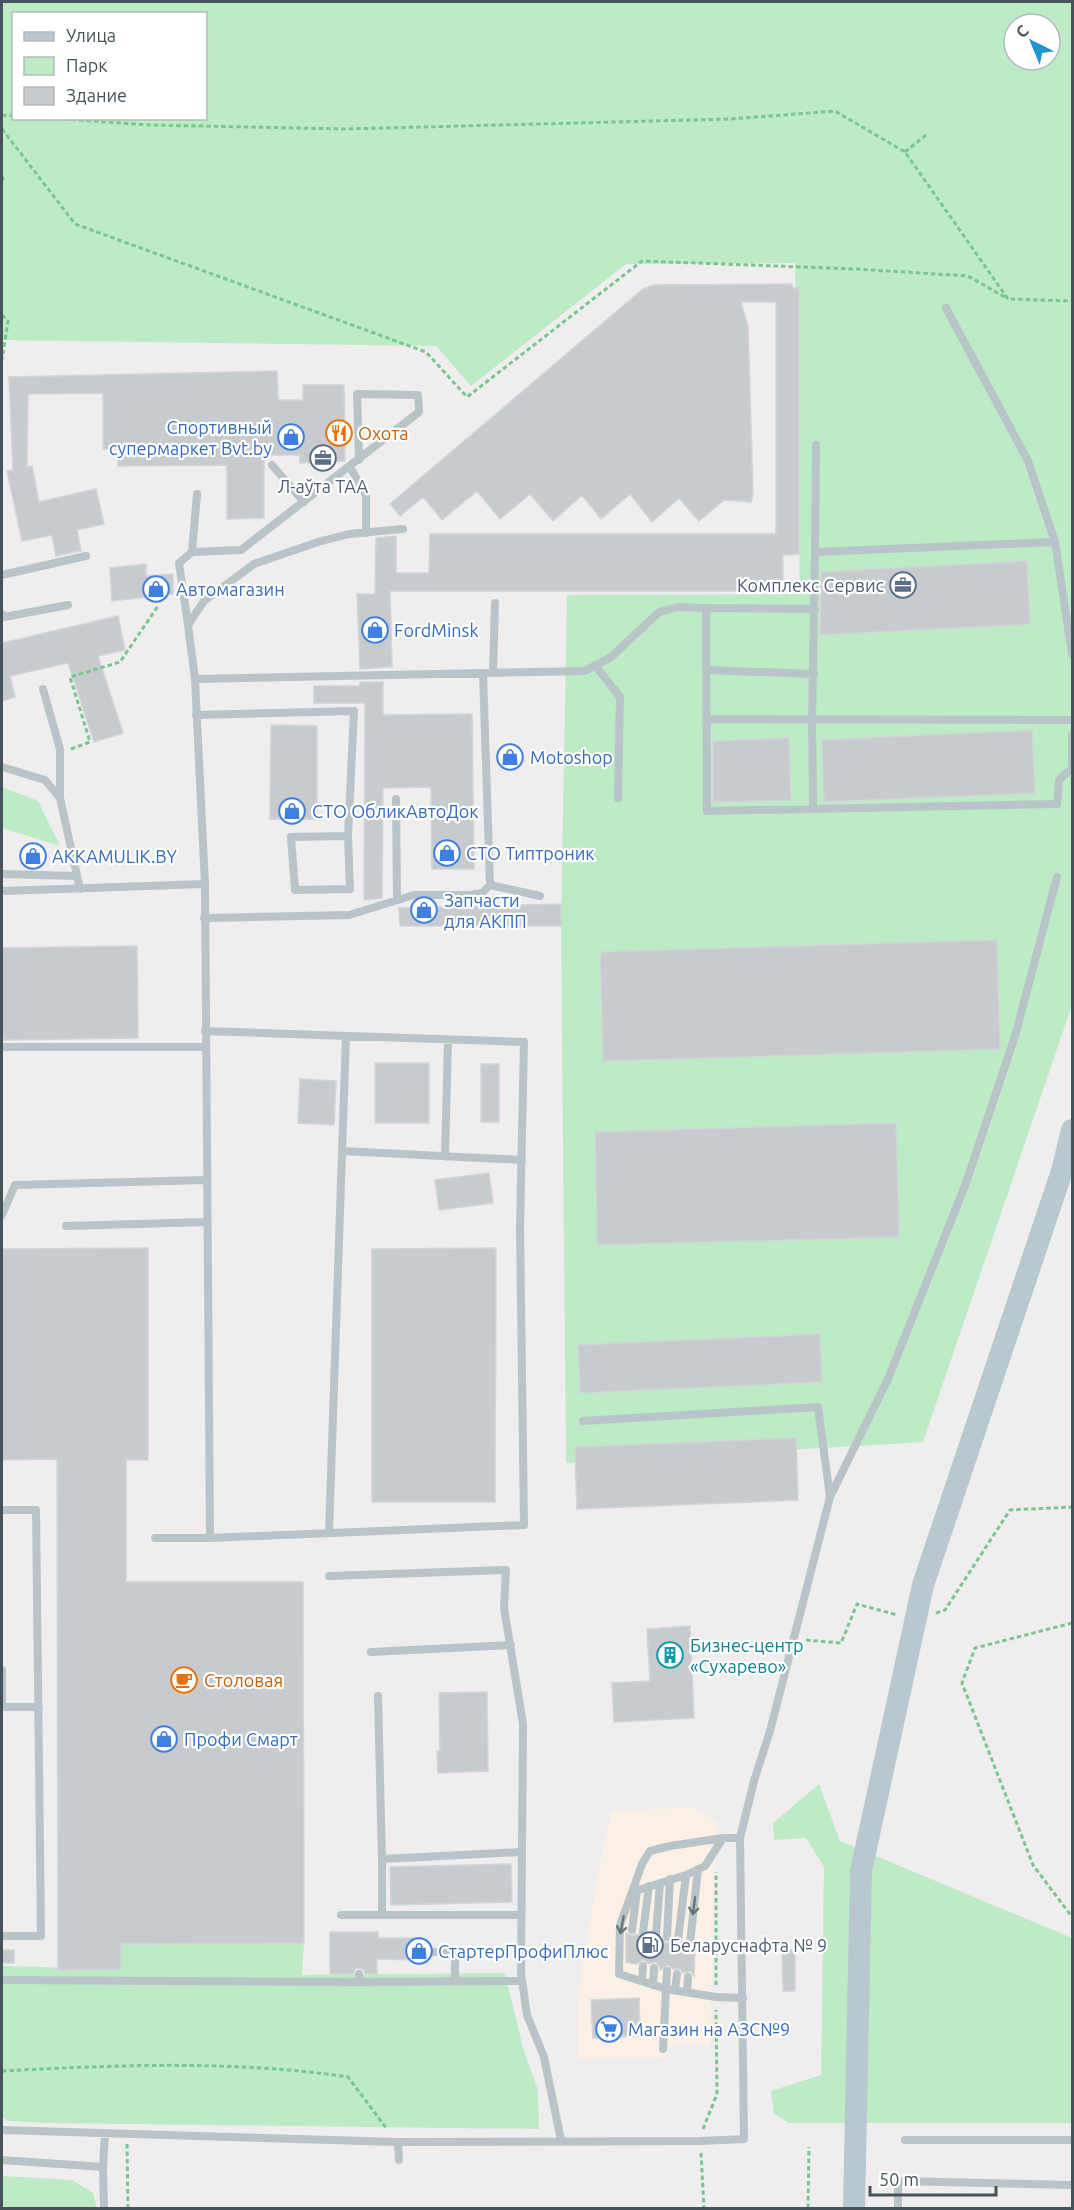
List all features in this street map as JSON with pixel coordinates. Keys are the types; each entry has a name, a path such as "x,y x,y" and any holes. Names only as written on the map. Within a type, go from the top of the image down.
{"main road":[{"path":"854,2208 861,1871 923,1585 1062,1171 1072,1130"}],"lane":[{"path":"946,308 1028,461 1055,542 1072,654"},
{"path":"210,1538 205,884 195,679 179,563 192,552 241,550 350,467 419,412 418,395 357,394 358,460"},
{"path":"813,809 816,445"},
{"path":"272,465 304,502"},
{"path":"350,467 366,495 366,533"},
{"path":"192,552 197,494"},
{"path":"188,625 204,601 254,564 318,542 403,529"},
{"path":"815,552 1055,542"},
{"path":"2,574 86,556"},
{"path":"493,673 495,603"},
{"path":"2,615 4,617 68,605"},
{"path":"195,679 585,671 610,657 659,612 678,607 815,609"},
{"path":"706,608 707,811 1056,804 1059,780 1072,768 1072,735"},
{"path":"596,665 620,697 618,798"},
{"path":"707,670 814,674"},
{"path":"204,918 349,915 414,895 482,893 490,885 483,673"},
{"path":"43,689 60,752 60,798 80,889"},
{"path":"196,715 354,711 348,836 350,889 295,890 291,837 348,836"},
{"path":"706,719 1072,720"},
{"path":"2,767 45,780 60,798"},
{"path":"396,799 397,899"},
{"path":"2,874 77,876"},
{"path":"2,2130 398,2142 744,2139 740,1838 754,1781 770,1731 830,1497 888,1379 966,1183 1015,1036 1057,877"},
{"path":"2,891 205,884"},
{"path":"490,885 540,896"},
{"path":"154,1538 210,1538 524,1525 520,1227 524,1042 205,1030"},
{"path":"329,1533 346,1036"},
{"path":"445,1157 448,1040"},
{"path":"2,1047 205,1047"},
{"path":"342,1151 522,1160"},
{"path":"2,1215 15,1185 206,1180"},
{"path":"66,1226 207,1222"},
{"path":"583,1421 818,1407 830,1497"},
{"path":"2,1510 36,1510 42,1936 2,1936"},
{"path":"329,1576 506,1570 504,1608 523,1724 522,1981 527,2015 544,2057 561,2140"},
{"path":"371,1652 511,1645"},
{"path":"2,1670 2,1707 39,1707"},
{"path":"378,1696 382,1915"},
{"path":"740,1838 723,1838 650,1851 642,1864 620,1925 619,1974 670,1990 743,1998"},
{"path":"634,1891 686,1875 705,1866 723,1838"},
{"path":"382,1859 522,1852"},
{"path":"690,1943 698,1869"},
{"path":"678,1940 686,1875"},
{"path":"668,1937 670,1879"},
{"path":"656,1935 660,1883"},
{"path":"643,1932 649,1886"},
{"path":"632,1930 634,1891"},
{"path":"341,1915 521,1915"},
{"path":"429,1952 455,1952 455,1981"},
{"path":"642,1981 643,1966"},
{"path":"653,1985 654,1968"},
{"path":"663,2049 670,1990 667,1971"},
{"path":"670,1990 677,1974"},
{"path":"687,1992 688,1977"},
{"path":"2,1980 360,1978 522,1981"},
{"path":"104,2208 105,2133"},
{"path":"905,2140 1072,2140"},
{"path":"398,2142 399,2160"},
{"path":"2,2160 103,2167"},
{"path":"898,2208 898,2181 1072,2185"}],"path":[{"path":"78,120 150,125 346,129 730,119 835,111 905,152 1008,298"},
{"path":"2,129 75,224 426,352 467,397 642,261 856,269 968,276 1008,298 1072,301"},
{"path":"905,152 926,135"},
{"path":"2,176 2,183"},
{"path":"2,315 8,321 2,360"},
{"path":"60,752 90,742 70,677 120,662 158,606"},
{"path":"1072,1623 975,1648 962,1683 1032,1865 1072,1917"},
{"path":"704,2208 701,2141 704,2123 717,2094 716,1866 723,1838"},
{"path":"2,2071 115,2065 298,2069 348,2077 398,2142"},
{"path":"126,2133 128,2208"},
{"path":"808,2208 809,2147"}],"shaded area":[{"name":"Беларуснафта № 9","path":"695,1808 717,1822 710,2046 665,2046 665,2058 578,2059 577,2015 583,1963 604,1841 612,1810"}],"green space":[{"path":"2,2 1072,2 1072,1005 923,1442 566,1463 561,926 567,595 800,594 795,263 626,264 471,386 436,346 2,340"},
{"path":"2,787 38,801 60,846 2,828"},
{"path":"819,1784 840,1841 1072,1938 1072,2123 789,2123 774,2114 771,2091 821,2075 824,1867 806,1838 774,1840 773,1823"},
{"path":"304,1943 302,1975 505,1973 523,2048 538,2090 539,2129 46,2123 8,2121 2,2116 2,1966 121,1969 121,1944"},
{"path":"2,2176 72,2180 93,2193 97,2208 2,2208"}],"building":[{"path":"792,284 792,288 799,288 799,554 783,555 783,591 390,591 392,667 360,669 357,594 375,594 376,538 396,536 396,573 429,573 430,534 776,534 776,302 741,302 748,326 753,494 751,502 724,500 699,521 679,498 652,522 630,494 601,519 582,495 553,521 530,494 500,519 477,491 442,520 423,497 400,516 390,504 643,289 654,285"},
{"path":"277,371 278,400 303,400 303,385 344,385 345,461 300,463 300,455 264,455 264,518 227,519 227,465 118,466 118,449 103,449 103,393 28,394 27,467 32,466 39,502 96,489 104,524 77,530 81,551 56,556 52,535 22,541 7,471 13,470 9,377"},
{"path":"1027,561 1030,624 820,635 821,572"},
{"path":"146,564 146,576 173,574 173,594 112,601 110,568"},
{"path":"118,616 125,650 98,656 123,733 94,742 68,663 10,676 15,697 2,701 2,643"},
{"path":"360,682 383,682 383,715 472,714 474,869 432,869 431,787 383,788 382,898 364,900 365,703 314,703 314,686 360,686"},
{"path":"271,725 317,726 317,819 270,819"},
{"path":"1032,730 1035,793 824,802 822,740"},
{"path":"789,738 791,800 713,802 713,741"},
{"path":"561,904 561,926 400,926 399,908"},
{"path":"997,940 1000,1049 603,1061 600,952"},
{"path":"137,946 138,1038 2,1040 2,948"},
{"path":"375,1063 429,1063 429,1123 375,1123"},
{"path":"481,1064 499,1064 499,1122 481,1122"},
{"path":"300,1079 336,1081 334,1125 298,1123"},
{"path":"896,1123 899,1237 597,1245 595,1132"},
{"path":"489,1173 493,1203 439,1210 435,1180"},
{"path":"148,1248 148,1460 126,1460 126,1582 303,1582 304,1943 121,1944 121,1969 58,1970 57,1459 2,1460 2,1249"},
{"path":"496,1248 495,1502 372,1502 372,1249"},
{"path":"820,1334 822,1382 580,1393 578,1345"},
{"path":"796,1438 798,1500 577,1509 575,1447"},
{"name":"Бизнес-центр «Сухарево»","path":"690,1626 694,1718 614,1722 612,1683 650,1681 647,1629"},
{"path":"487,1692 488,1771 438,1773 439,1693"},
{"path":"511,1864 512,1902 391,1905 390,1867"},
{"path":"330,1932 378,1932 378,1938 422,1938 422,1960 377,1959 377,1974 365,1974 364,1970 359,1968 355,1969 353,1974 330,1974"},
{"path":"626,1933 632,1936 637,1934 643,1938 650,1934 655,1941 661,1939 666,1943 672,1941 678,1946 684,1943 689,1949 695,1947 694,1976 691,1971 683,1973 680,1969 673,1969 668,1965 660,1970 659,1965 655,1962 649,1964 643,1960 637,1964 626,1962"},
{"path":"2,1950 14,1950 14,1963 2,1963"},
{"path":"782,1950 795,1950 795,1991 783,1991"},
{"name":"Беларуснафта № 9","path":"639,1998 640,2036 593,2038 591,2000"}],"place":[{"name":"Охота","path":"339,433"},
{"name":"Спортивный супермаркет Bvt.by","path":"291,437"},
{"name":"Л-аўта ТАА","path":"323,458"},
{"name":"Комплекс Сервис","path":"903,585"},
{"name":"Автомагазин","path":"156,589"},
{"name":"FordMinsk","path":"375,630"},
{"name":"Motoshop","path":"510,757"},
{"name":"СТО ОбликАвтоДок","path":"292,811"},
{"name":"СТО Типтроник","path":"447,853"},
{"name":"AKKAMULIK.BY","path":"33,856"},
{"name":"Запчасти для АКПП","path":"424,910"},
{"name":"Бизнес-центр «Сухарево»","path":"670,1655"},
{"name":"Столовая","path":"184,1680"},
{"name":"Профи Смарт","path":"164,1739"},
{"name":"Беларуснафта № 9","path":"650,1945"},
{"name":"СтартерПрофиПлюс","path":"419,1951"},
{"name":"Магазин на АЗС№9","path":"609,2029"}]}
